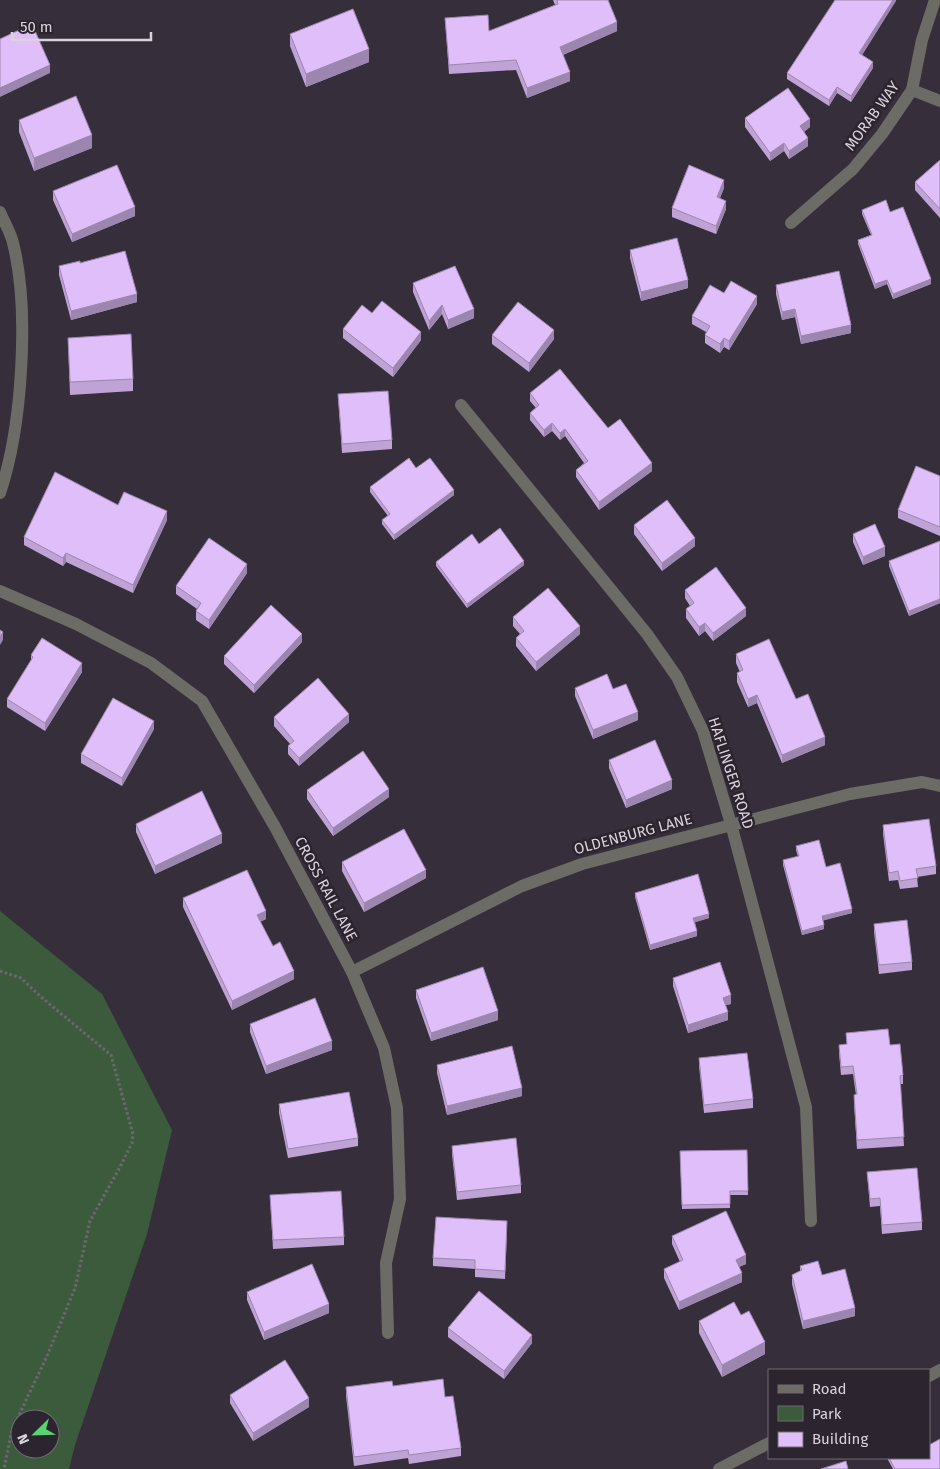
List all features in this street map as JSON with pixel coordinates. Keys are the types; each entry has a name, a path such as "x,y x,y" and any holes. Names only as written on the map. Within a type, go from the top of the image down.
{"street":[{"name":"MORAB WAY","path":"791,223 853,169 882,134 912,90 922,40 936,0"},
{"path":"912,90 940,101"},
{"path":"0,212 13,242 23,308 19,384 8,470 0,493"},
{"name":"HAFLINGER ROAD","path":"461,405 647,634 677,677 703,731 731,824 806,1107 811,1221"},
{"name":"CROSS RAIL LANE","path":"0,591 76,624 151,663 202,702 275,827 352,972 384,1048 397,1108 400,1199 386,1262 388,1333"},
{"name":"OLDENBURG LANE","path":"352,972 522,886 582,864 850,794 922,782 940,786"},
{"path":"719,1469 768,1444"}],"path":[{"path":"0,971 21,978 41,998 111,1055 133,1134 132,1143 120,1167 90,1220 75,1288 47,1356 12,1430 4,1469"}],"green space":[{"path":"0,911 102,994 172,1130 147,1234 75,1445 69,1469 0,1469"}],"building":[{"path":"557,0 608,0 617,22 560,47 570,72 527,88 516,60 449,65 445,18 488,15 489,31 558,4"},
{"path":"835,0 893,0 859,53 873,62 851,96 837,87 829,100 787,73"},
{"path":"353,9 369,49 306,74 290,34"},
{"path":"32,24 50,65 0,88 0,39"},
{"path":"788,88 810,119 800,126 808,138 789,151 784,143 770,153 745,118"},
{"path":"76,96 92,135 34,158 19,120"},
{"path":"940,160 940,209 915,182"},
{"path":"117,165 135,207 72,234 53,191"},
{"path":"689,165 724,180 717,197 726,201 716,226 672,208"},
{"path":"886,200 890,212 903,207 931,279 893,294 887,280 875,284 858,240 872,235 862,210"},
{"path":"677,238 688,280 641,292 630,250"},
{"path":"125,251 137,294 71,311 59,266 80,261 80,263"},
{"path":"455,266 474,309 448,320 442,305 429,321 413,283"},
{"path":"839,271 851,325 801,336 795,309 782,312 776,285"},
{"path":"731,281 757,296 729,341 724,338 720,344 705,335 710,326 692,316 710,285 724,293"},
{"path":"382,301 421,332 393,368 343,329 362,305 372,313"},
{"path":"518,302 554,330 529,363 492,335"},
{"path":"131,334 133,379 70,382 68,338"},
{"path":"560,369 608,428 620,419 652,463 599,502 576,470 588,461 565,429 560,433 552,423 544,430 530,413 539,405 530,393"},
{"path":"388,391 392,440 342,444 338,394"},
{"path":"409,458 416,468 430,458 454,490 394,535 382,520 390,514 370,487"},
{"path":"916,466 940,476 940,527 898,510"},
{"path":"55,472 118,505 124,492 167,511 133,585 66,553 63,558 24,537"},
{"path":"667,500 695,538 662,563 634,525"},
{"path":"875,524 885,547 863,557 853,534"},
{"path":"500,528 524,561 467,604 436,562 472,534 479,544"},
{"path":"209,538 247,564 209,620 196,611 201,603 176,586"},
{"path":"940,541 940,599 909,611 889,561"},
{"path":"716,567 746,608 713,633 705,623 699,627 686,609 694,603 685,590"},
{"path":"548,588 580,626 536,662 516,638 524,631 513,617"},
{"path":"271,605 302,634 254,685 224,656"},
{"path":"42,638 82,663 45,723 7,699 33,657 31,655"},
{"path":"769,639 796,699 808,694 825,737 782,755 757,695 748,699 737,673 743,670 736,654"},
{"path":"607,674 613,689 626,684 638,712 593,730 575,688"},
{"path":"318,678 349,714 299,758 288,746 294,741 274,717"},
{"path":"113,698 154,721 122,778 81,754"},
{"path":"655,740 672,780 626,800 609,760"},
{"path":"363,751 389,789 333,828 307,790"},
{"path":"202,791 222,834 155,866 136,824"},
{"path":"929,819 936,866 916,869 918,878 900,881 898,871 889,873 883,825"},
{"path":"404,829 426,870 364,903 342,862"},
{"path":"819,840 826,867 840,863 852,909 822,916 824,925 802,931 783,860 799,856 796,846"},
{"path":"247,870 266,911 257,915 273,946 280,942 294,971 232,1001 183,898"},
{"path":"698,874 709,914 693,918 697,931 650,945 635,893"},
{"path":"907,920 912,962 879,965 874,924"},
{"path":"720,962 731,995 723,998 728,1012 688,1025 673,978"},
{"path":"483,967 498,1011 431,1033 416,990"},
{"path":"315,998 332,1041 266,1066 250,1024"},
{"path":"888,1029 890,1045 900,1044 903,1075 900,1076 904,1137 857,1140 854,1095 857,1094 853,1066 841,1067 839,1045 847,1044 846,1033"},
{"path":"512,1046 522,1088 447,1106 437,1065"},
{"path":"747,1053 753,1099 704,1105 699,1058"},
{"path":"349,1092 358,1138 288,1149 279,1104"},
{"path":"516,1138 521,1185 457,1192 452,1146"},
{"path":"747,1150 748,1191 730,1191 730,1204 682,1205 680,1151"},
{"path":"917,1168 922,1222 882,1225 880,1198 870,1199 867,1172"},
{"path":"341,1191 344,1237 273,1240 270,1195"},
{"path":"726,1211 746,1255 736,1260 742,1273 679,1302 664,1269 683,1260 672,1236"},
{"path":"436,1217 507,1221 505,1271 475,1269 475,1260 433,1258"},
{"path":"818,1261 822,1275 845,1269 855,1308 803,1321 792,1275 802,1270 800,1266"},
{"path":"312,1264 329,1304 264,1332 247,1292"},
{"path":"479,1291 532,1335 504,1371 448,1328"},
{"path":"734,1302 741,1315 749,1311 765,1342 722,1365 699,1321"},
{"path":"285,1360 309,1398 253,1433 230,1395"},
{"path":"443,1379 445,1397 453,1396 461,1448 409,1455 408,1450 354,1457 346,1387 392,1381 393,1386"},
{"path":"940,1439 940,1469 895,1469 890,1459 930,1459 930,1444"},
{"path":"846,1461 848,1469 821,1469"}]}
